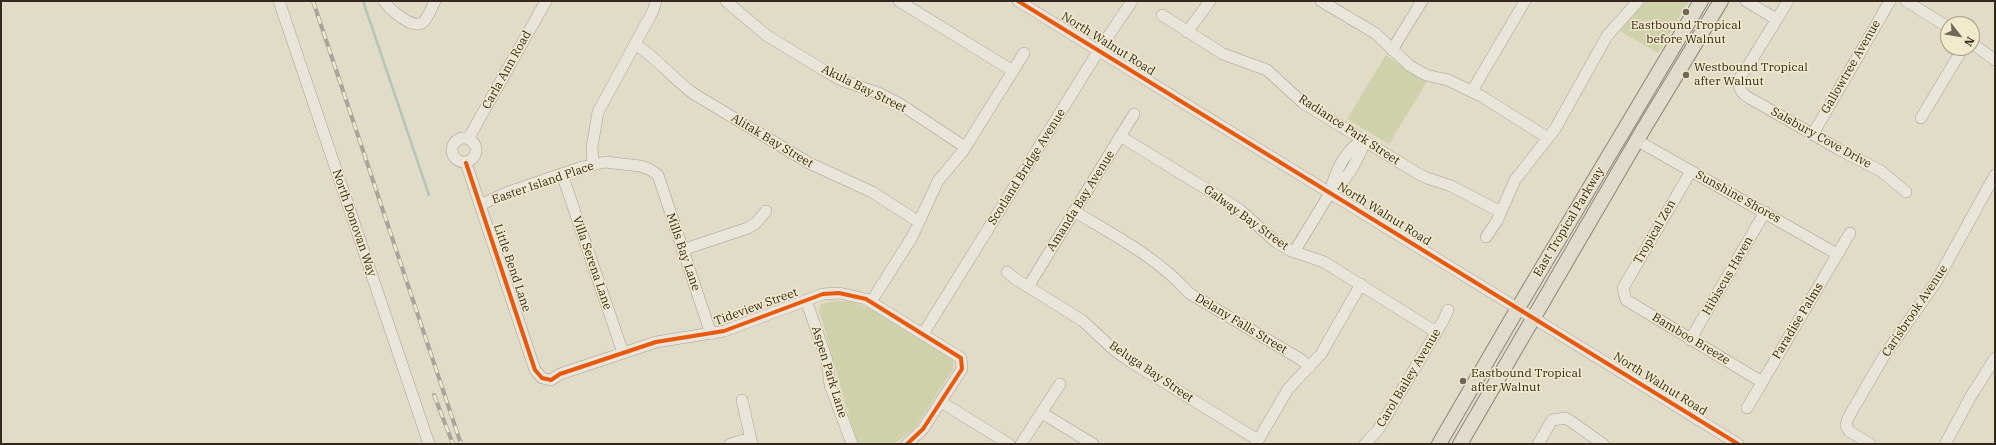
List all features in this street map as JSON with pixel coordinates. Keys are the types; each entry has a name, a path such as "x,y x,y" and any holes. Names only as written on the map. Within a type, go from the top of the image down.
{"main road":[{"name":"East Tropical Parkway","path":"1439,444 1700,1"},
{"name":"East Tropical Parkway","path":"1460,444 1638,141 1643,130 1721,1"}],"street":[{"name":"North Donovan Way","path":"279,1 429,444"},
{"path":"384,1 387,6 411,24 422,23 435,1"},
{"name":"Carla Ann Road","path":"468,139 546,1"},
{"path":"593,165 592,146 598,112 653,11 656,1"},
{"name":"Akula Bay Street","path":"726,1 766,35 825,71 841,80 882,94 966,147"},
{"path":"899,1 1013,71"},
{"name":"North Walnut Road","path":"1018,1 1738,444"},
{"name":"Scotland Bridge Avenue","path":"924,334 1098,50 1132,1"},
{"path":"1187,32 1210,1"},
{"path":"1321,1 1375,33 1410,66 1426,75 1448,80 1472,91 1548,138"},
{"path":"1392,50 1422,1"},
{"path":"1472,91 1525,1"},
{"path":"1486,237 1501,212 1520,172 1536,156 1574,98 1607,36 1638,1"},
{"path":"1746,1 1776,19 1788,1"},
{"name":"Gallowtree Avenue","path":"1813,134 1890,1"},
{"path":"1906,1 1940,22"},
{"name":"Radiance Park Street","path":"1162,15 1223,54 1266,70 1304,103 1427,178 1452,186 1501,212"},
{"name":"Salsbury Cove Drive","path":"1776,19 1748,66 1741,74 1738,84 1739,89 1746,96 1840,150 1881,171 1906,192"},
{"name":"Alitak Bay Street","path":"635,44 650,53 677,82 694,94 809,163 872,192 919,222"},
{"path":"1980,48 1995,60"},
{"path":"871,302 919,222 938,181 966,147 1024,53"},
{"path":"1921,118 1958,56"},
{"name":"Amanda Bay Avenue","path":"1028,287 1134,114"},
{"name":"Galway Bay Street","path":"1120,136 1239,209 1276,242 1294,252 1324,262 1436,332"},
{"path":"460,139 468,139 474,144 476,151 473,159 462,163 453,156 452,148 460,139"},
{"path":"1294,252 1330,193 1341,185 1353,167 1362,149 1363,140"},
{"name":"Sunshine Shores","path":"1638,141 1837,254"},
{"name":"Little Bend Lane","path":"466,162 535,370 542,378"},
{"name":"Easter Island Place","path":"480,205 506,193 562,174 605,162 640,166 653,172"},
{"name":"Tropical Zen","path":"1624,294 1623,288 1691,171"},
{"name":"Mills Bay Lane","path":"653,172 658,175 711,334"},
{"name":"Villa Serena Lane","path":"562,174 623,353"},
{"name":"Carisbrook Avenue","path":"1870,444 1849,431 1846,425 1848,418 1884,356 1936,282 1995,176"},
{"path":"682,250 748,228 756,223 766,211"},
{"name":"Delany Falls Street","path":"1074,211 1153,260 1176,278 1189,293 1300,359 1310,367"},
{"name":"Hibiscus Haven","path":"1690,340 1765,212"},
{"name":"Paradise Palms","path":"1747,408 1850,233"},
{"name":"Beluga Bay Street","path":"1007,272 1028,287 1083,321 1114,350 1131,362 1257,442"},
{"path":"1257,442 1288,388 1321,354 1361,284"},
{"name":"Tideview Street","path":"542,378 551,380 560,374 623,353 674,338 724,331 823,294 839,294 855,296 871,302 961,358 962,369 941,402"},
{"name":"Bamboo Breeze","path":"1624,294 1626,300 1690,340 1762,382"},
{"name":"Aspen Park Lane","path":"806,300 827,360 830,384 852,444"},
{"name":"Carol Bailey Avenue","path":"1365,444 1378,430 1448,310"},
{"path":"1944,444 1971,396 1995,358"},
{"path":"1021,444 1060,384"},
{"path":"730,444 752,441 742,400"},
{"path":"907,444 922,429 941,402 1009,444"},
{"path":"1042,413 1094,444"},
{"path":"1538,444 1552,420 1557,418 1566,418 1603,444"}],"green space":[{"path":"1646,1 1689,1 1658,53 1620,31"},
{"path":"1386,55 1400,65 1428,80 1389,144 1347,119"},
{"path":"836,301 853,302 879,312 951,356 953,361 953,369 917,425 893,444 858,444 819,311 821,304"}],"waterway":[{"path":"363,1 429,195"}],"railway":[{"path":"313,1 461,444"},
{"path":"434,395 453,444"}],"cycle path":[{"path":"1018,1 1738,444"},
{"path":"466,163 535,370 542,378 551,380 560,374 656,342 724,331 823,294 839,293 866,299 961,358 962,369 923,429 907,444"}],"place":[{"name":"Eastbound Tropical before Walnut","path":"1686,12"},
{"name":"Westbound Tropical after Walnut","path":"1686,75"},
{"name":"Eastbound Tropical after Walnut","path":"1463,381"}]}
